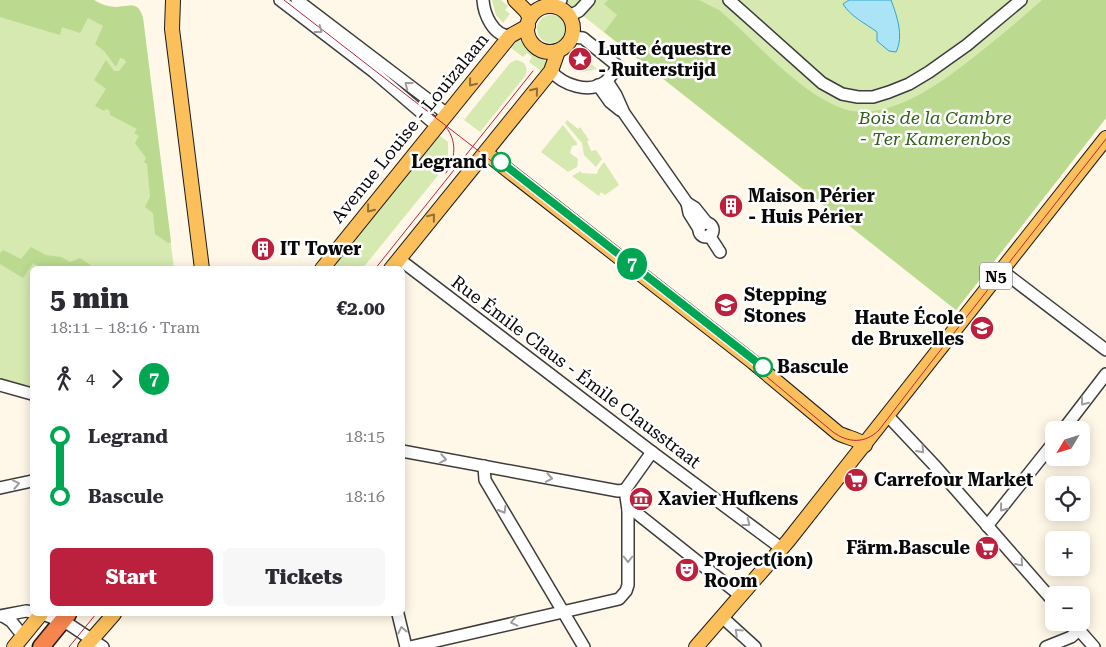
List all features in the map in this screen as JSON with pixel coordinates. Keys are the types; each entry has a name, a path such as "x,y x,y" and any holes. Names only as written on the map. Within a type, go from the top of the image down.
{"highway":[{"path":"41,647 70,619"},
{"path":"52,647 70,619"}],"main road":[{"path":"164,0 172,29 202,266"},
{"path":"172,29 173,0"},
{"path":"516,0 526,11 529,22 528,34 530,41 542,51 558,51 564,48 572,37 573,24 569,16 563,10 549,3 537,11 529,22"},
{"name":"Avenue Louise - Louizalaan","path":"324,266 510,36 529,22"},
{"path":"395,264 551,71 558,51"},
{"name":"N5","path":"696,647 781,548 865,444 1106,138"},
{"path":"486,152 753,362 838,432 856,438 865,444"},
{"path":"19,642 40,616"},
{"path":"93,644 113,616"}],"street":[{"path":"280,0 374,72 437,126"},
{"path":"297,0 447,114"},
{"name":"Avenue Louise - Louizalaan","path":"483,0 484,11 491,23 499,33 510,36"},
{"path":"569,16 579,11 589,0"},
{"path":"729,0 822,83 842,94 858,97 889,92 909,84 967,46 1021,0"},
{"path":"551,71 562,81 574,86 587,87 602,83 618,66 583,38 572,37"},
{"path":"602,83 616,95 624,113 687,203 696,208 703,226 712,228 709,235 720,252"},
{"path":"1001,270 1106,350"},
{"name":"Rue Émile Claus - Émile Clausstraat","path":"405,271 781,548"},
{"path":"1070,421 1106,374"},
{"path":"0,385 30,393"},
{"path":"887,415 936,467 1045,592"},
{"path":"405,452 618,491 625,490"},
{"path":"410,647 618,599 626,591 628,585 628,510 625,490 652,452"},
{"path":"987,526 1045,453"},
{"path":"484,466 485,480 584,647"},
{"path":"0,488 30,481"},
{"path":"628,510 634,511 741,596"},
{"path":"1,616 30,612"},
{"path":"1,616 11,621 19,642"},
{"path":"53,616 70,619 93,644"},
{"path":"398,616 406,647"},
{"path":"722,617 754,647"},
{"path":"1046,647 1072,637 1074,631"},
{"path":"1080,631 1094,647"}],"green space":[{"path":"0,0 94,0 117,7 136,7 143,18 174,266 30,266 30,387 0,379"},
{"path":"0,0 94,0 108,6 133,6 139,9 143,18 171,242 168,243 155,234 153,213 145,207 150,197 147,164 144,162 146,158 135,143 139,136 134,133 137,129 110,115 109,110 106,109 104,111 95,106 106,89 94,80 106,60 114,71 119,71 126,62 120,58 116,67 104,51 95,44 103,26 88,18 80,33 62,27 60,35 0,17"},
{"path":"492,0 501,0 508,6 505,10 510,14 503,23 496,15"},
{"name":"Bois de la Cambre - Ter Kamerenbos","path":"563,0 1106,0 1106,118 956,310"},
{"name":"Bois de la Cambre - Ter Kamerenbos","path":"608,0 699,0 719,10 789,75 820,97 836,106 855,111 875,111 895,106 934,86 984,49 1042,0 1106,0 1106,118 956,310 604,32 617,15 604,4"},
{"path":"551,15 561,19 565,29 561,39 551,43 541,39 537,29 541,19"},
{"path":"518,39 530,51 548,63 545,74 529,62 532,57 527,53 523,57 507,45"},
{"path":"586,59 597,69 582,72 571,67 576,62 581,66"},
{"path":"516,60 525,65 527,70 525,76 480,132 464,120 510,63"},
{"path":"567,120 578,129 580,127 589,140 587,141 591,151 596,150 602,159 596,167 584,155 582,143 565,123"},
{"path":"563,125 577,143 577,145 572,146 570,153 578,159 577,167 568,172 541,152"},
{"path":"436,133 448,142 448,159 444,168 364,266 332,266"},
{"path":"604,162 619,185 605,195 601,192 599,196 572,176 581,171 581,173 597,174"},
{"path":"31,247 46,255 61,257 70,262 80,258 92,266 38,266 33,263 23,278 0,264 0,253 3,250 21,259"}],"water":[{"path":"849,0 891,0 900,33 896,52 889,51 877,41 877,32 846,9 843,4"}],"tram line":[{"path":"284,0 731,347 833,432 850,440 868,438 879,430 1106,139"},
{"path":"377,266 533,71"},
{"path":"446,127 450,132 454,150 452,161 446,173"},
{"name":"7","path":"501,162 763,367"},
{"path":"69,647 94,616"}],"place":[{"name":"Lutte équestre - Ruiterstrijd","path":"580,59"},
{"name":"Legrand","path":"501,162"},
{"name":"Maison Périer - Huis Périer","path":"731,206"},
{"name":"IT Tower","path":"263,249"},
{"name":"Stepping Stones","path":"726,305"},
{"name":"Haute École de Bruxelles","path":"982,328"},
{"name":"Bascule","path":"763,367"},
{"name":"Carrefour Market","path":"856,480"},
{"name":"Xavier Hufkens","path":"641,499"},
{"name":"Färm.Bascule","path":"987,548"},
{"name":"Project(ion) Room","path":"687,570"}]}
